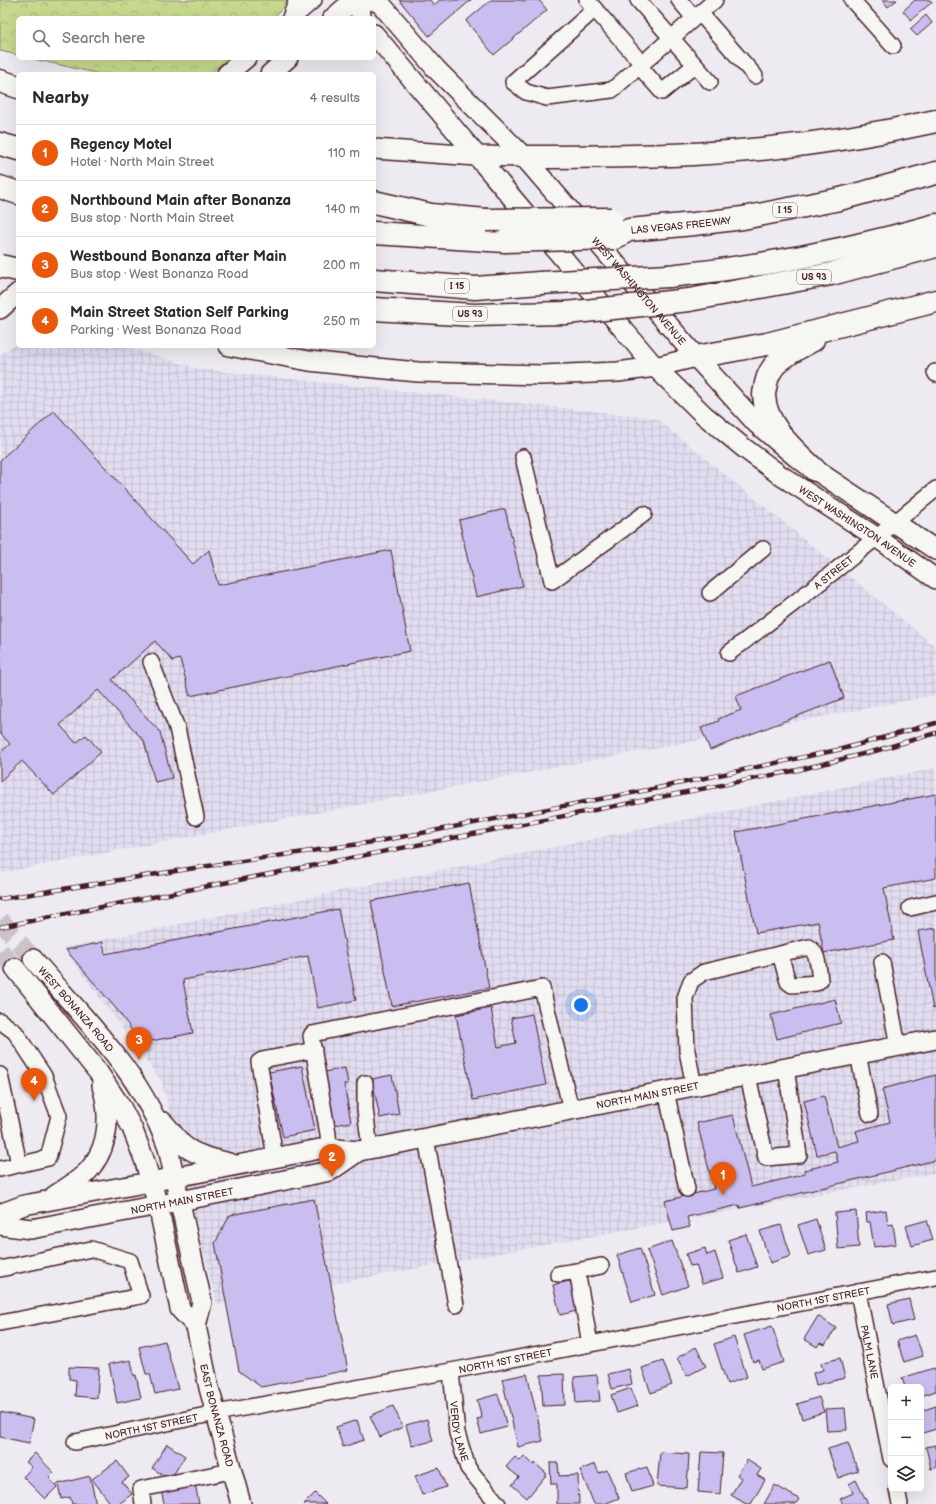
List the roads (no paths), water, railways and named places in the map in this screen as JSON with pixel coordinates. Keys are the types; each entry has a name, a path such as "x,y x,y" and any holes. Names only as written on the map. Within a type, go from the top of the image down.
{"highway":[{"path":"0,81 16,86"},
{"path":"0,93 16,94"},
{"path":"524,157 693,154 744,151 844,139 897,130 936,121"},
{"path":"0,144 16,148"},
{"name":"LAS VEGAS FREEWAY","path":"376,233 505,241 614,238 629,230 743,218 800,207 878,190 936,173"},
{"path":"0,188 16,192"},
{"path":"376,202 431,215 486,220 611,219 629,230"},
{"name":"I 15","path":"376,280 475,288 670,276 718,271 789,260 877,241 936,225"},
{"name":"US 93","path":"376,309 474,314 566,313 689,300 831,274 936,246"},
{"path":"696,357 767,344 936,301"},
{"path":"815,470 789,445 774,426 768,411 764,394 768,375 775,365 788,353 844,324"}],"main road":[{"path":"293,16 299,0"},
{"path":"336,16 354,0"},
{"path":"360,0 361,16"},
{"name":"WEST WASHINGTON AVENUE","path":"371,0 380,3 436,69 524,157 696,357 757,424 796,457 936,550"},
{"name":"WEST WASHINGTON AVENUE","path":"376,36 655,367 704,415 780,475 876,537 936,579"},
{"path":"229,72 244,60"},
{"path":"272,72 286,60"},
{"path":"376,149 477,156 524,157"},
{"path":"0,309 16,295"},
{"path":"240,348 309,361 418,372 542,376 618,372 655,367 696,357"},
{"name":"WEST BONANZA ROAD","path":"33,959 117,1055 134,1079 160,1125 168,1148 178,1189"},
{"name":"WEST BONANZA ROAD","path":"15,968 98,1072 121,1107 132,1128 144,1159 154,1194"},
{"name":"NORTH MAIN STREET","path":"0,1214 24,1205 47,1201 154,1194 178,1189 236,1164 325,1148 364,1150 936,1039"},
{"path":"47,1201 81,1178 93,1166 102,1148 108,1116 106,1099 98,1072"},
{"path":"153,1111 183,1144 199,1154 236,1164"},
{"name":"NORTH MAIN STREET","path":"0,1225 31,1228 154,1194 178,1189 330,1171 364,1150"},
{"name":"EAST BONANZA ROAD","path":"178,1189 202,1302 196,1326 209,1388 241,1504"},
{"path":"154,1194 180,1309 196,1326"}],"street":[{"path":"294,16 314,0"},
{"path":"638,0 710,82"},
{"path":"679,0 694,18 755,76"},
{"path":"695,65 662,92 639,66 591,5 513,82 526,92 547,98 612,90 639,66 671,38 715,0"},
{"path":"852,0 894,46"},
{"path":"523,457 552,581 644,514"},
{"name":"A STREET","path":"729,653 936,489"},
{"path":"710,593 763,549"},
{"path":"150,662 177,728 196,817"},
{"path":"910,908 936,902"},
{"path":"694,1086 687,1051 684,998 691,981 704,972 780,954"},
{"path":"882,962 898,1046"},
{"path":"329,1148 311,1036 314,1033 542,988 571,1110"},
{"path":"0,1021 15,1032 44,1076 59,1116 48,1158 0,1169"},
{"path":"275,1157 259,1062 262,1060 314,1050"},
{"path":"858,1054 870,1114"},
{"path":"748,1076 766,1158 799,1155 786,1068"},
{"path":"0,1075 19,1164"},
{"path":"364,1150 365,1083"},
{"path":"666,1091 687,1189"},
{"path":"426,1138 456,1305"},
{"path":"0,1269 91,1249 130,1261 141,1296 0,1323"},
{"path":"558,1274 602,1266"},
{"path":"577,1270 590,1344"},
{"name":"NORTH 1ST STREET","path":"75,1442 216,1413 451,1371 936,1276"},
{"name":"PALM LANE","path":"858,1292 890,1456"},
{"name":"VERDY LANE","path":"451,1371 457,1433 468,1468 498,1504"},
{"path":"143,1504 141,1489 231,1471"},
{"path":"898,1492 900,1504"}],"tunnel":[{"path":"0,920 33,959"},
{"path":"0,951 15,968"}],"railway":[{"path":"0,899 201,867 380,841 653,789 842,749 936,723"},
{"path":"0,927 798,770 875,751 936,733"}],"place":[{"name":"Westbound Bonanza after Main","path":"139,1060"},
{"name":"Main Street Station Self Parking","path":"34,1101"},
{"name":"Northbound Main after Bonanza","path":"332,1177"},
{"name":"Regency Motel","path":"723,1195"}]}
